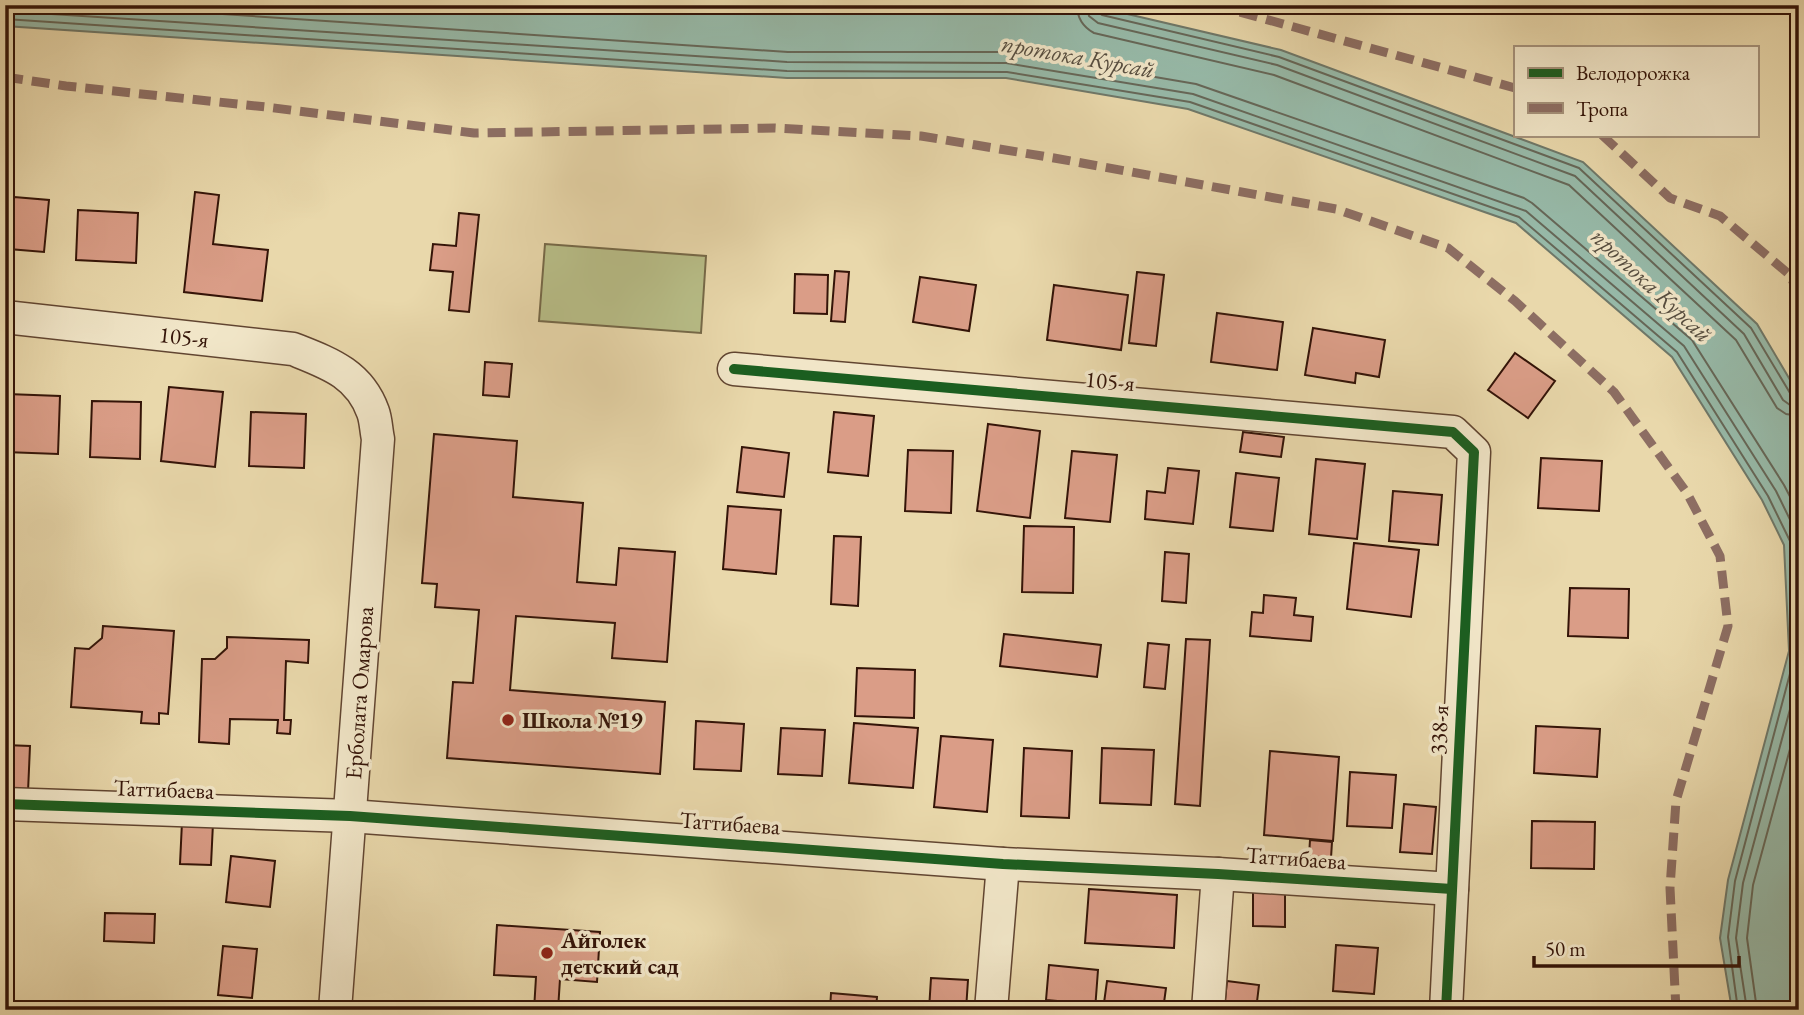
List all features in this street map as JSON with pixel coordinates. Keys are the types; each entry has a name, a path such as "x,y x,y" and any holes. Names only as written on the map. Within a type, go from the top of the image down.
{"street":[{"name":"105-я","path":"5,317 293,349 324,361 356,380"},
{"name":"105-я","path":"734,369 1453,432 1474,452"},
{"name":"Ерболата Омарова","path":"335,1010 378,439 373,411 356,380"},
{"name":"338-я","path":"1446,1010 1474,452"},
{"name":"Таттибаева","path":"5,804 350,816 1003,864 1452,889"},
{"path":"991,1010 1003,864"},
{"path":"1208,1010 1218,874"}],"green space":[{"path":"545,244 706,256 701,333 539,321"}],"water":[{"name":"протока Курсай","path":"5,5 1089,5 1281,50 1583,162 1757,324 1799,395 1799,1010 1732,1010 1720,938 1728,880 1789,651 1784,545 1762,500 1672,357 1516,223 1188,109 1006,78 787,78 5,26"}],"building":[{"path":"195,192 219,195 213,244 268,250 262,301 184,292"},
{"path":"14,197 49,200 44,252 9,249"},
{"path":"78,210 138,213 136,263 76,260"},
{"path":"459,213 479,215 469,312 449,310 453,272 430,270 433,244 456,246"},
{"path":"835,271 849,272 845,322 831,321"},
{"path":"1137,272 1164,275 1156,346 1129,343"},
{"path":"795,274 828,275 827,314 794,313"},
{"path":"920,277 976,285 969,331 913,322"},
{"path":"1054,285 1128,295 1121,350 1047,340"},
{"path":"1217,313 1283,322 1277,370 1211,362"},
{"path":"1313,328 1385,340 1379,377 1356,373 1355,383 1305,375"},
{"path":"1515,353 1555,381 1528,418 1488,390"},
{"path":"485,362 512,364 509,397 483,395"},
{"path":"169,387 223,392 215,467 161,461"},
{"path":"7,394 60,396 58,454 5,452"},
{"path":"92,401 141,402 140,459 90,457"},
{"path":"251,412 306,414 304,468 249,466"},
{"path":"834,412 874,416 868,476 828,472"},
{"path":"988,424 1040,431 1030,518 977,511"},
{"path":"1243,432 1284,437 1281,457 1240,452"},
{"name":"Школа №19","path":"434,434 517,441 513,497 583,503 577,582 616,585 619,548 675,552 667,662 612,658 615,623 516,616 510,690 665,702 660,774 447,758 453,682 473,683 479,610 435,607 437,584 422,583"},
{"path":"742,447 789,453 784,497 737,492"},
{"path":"908,450 953,451 951,513 905,511"},
{"path":"1072,451 1117,455 1110,522 1065,518"},
{"path":"1541,458 1602,461 1599,511 1538,508"},
{"path":"1316,459 1365,464 1357,539 1309,534"},
{"path":"1168,468 1199,471 1193,524 1145,519 1147,491 1165,493"},
{"path":"1236,473 1279,478 1273,531 1230,527"},
{"path":"1393,491 1442,495 1438,545 1389,541"},
{"path":"728,506 781,510 776,574 723,569"},
{"path":"1024,526 1074,527 1073,593 1022,592"},
{"path":"834,536 861,537 858,606 831,604"},
{"path":"1354,543 1419,550 1411,617 1347,609"},
{"path":"1165,552 1189,554 1186,603 1162,601"},
{"path":"1570,588 1629,589 1628,638 1568,636"},
{"path":"1264,595 1296,598 1294,615 1313,617 1311,641 1250,636 1252,612 1263,613"},
{"path":"103,626 174,631 168,714 159,713 159,724 141,723 142,712 71,707 75,648 89,649 102,638"},
{"path":"1004,634 1101,645 1097,677 1000,666"},
{"path":"227,637 309,640 308,663 286,661 284,720 291,720 290,734 277,733 278,720 230,719 229,744 199,742 202,659 215,659 227,648"},
{"path":"1186,639 1210,640 1200,806 1175,804"},
{"path":"1148,643 1169,645 1165,689 1144,687"},
{"path":"857,668 915,670 914,718 855,716"},
{"path":"696,721 744,724 741,771 694,769"},
{"path":"854,723 918,728 913,788 849,783"},
{"path":"1536,726 1600,729 1597,777 1534,773"},
{"path":"781,728 825,730 822,776 778,774"},
{"path":"941,736 993,740 987,812 934,807"},
{"path":"5,745 30,746 28,792 5,791"},
{"path":"1024,748 1072,751 1069,818 1021,816"},
{"path":"1102,748 1154,750 1151,805 1100,803"},
{"path":"1270,751 1339,757 1333,841 1264,835"},
{"path":"1350,772 1396,775 1392,828 1347,826"},
{"path":"1404,804 1436,807 1432,854 1400,852"},
{"path":"1532,821 1595,822 1594,869 1531,868"},
{"path":"182,822 213,823 211,865 180,864"},
{"path":"1310,840 1332,842 1331,858 1309,856"},
{"path":"231,856 275,861 270,907 226,902"},
{"path":"1089,889 1177,895 1174,948 1085,943"},
{"path":"1253,890 1285,890 1285,927 1253,926"},
{"path":"105,913 155,914 154,943 104,941"},
{"name":"Айголек детский сад","path":"497,925 600,932 597,982 560,979 558,1010 534,1010 536,977 494,975"},
{"path":"1336,945 1378,948 1374,994 1333,991"},
{"path":"223,946 257,949 252,998 218,995"},
{"path":"1049,965 1098,970 1095,1010 1067,1010 1068,1002 1046,1000"},
{"path":"931,978 968,980 966,1010 929,1010"},
{"path":"1107,981 1166,988 1163,1010 1103,1010"},
{"path":"1227,981 1259,985 1256,1010 1224,1010"},
{"path":"831,993 877,997 876,1010 830,1010"},
{"path":"1267,1003 1315,1004 1315,1010 1267,1010"}],"marked path":[{"path":"1214,5 1514,88"},
{"path":"5,77 474,133 775,128 921,136 1336,209 1448,248 1515,301 1614,392 1687,493 1720,556 1728,626 1676,801 1670,888 1676,1010"},
{"path":"1603,136 1670,198 1720,216 1790,275 1799,295"}],"cycle path":[{"path":"734,369 1453,432 1474,452 1446,1010"},
{"path":"5,804 350,816 1003,864 1452,889"}],"place":[{"name":"Школа №19","path":"508,720"},
{"name":"Айголек детский сад","path":"547,953"}]}
